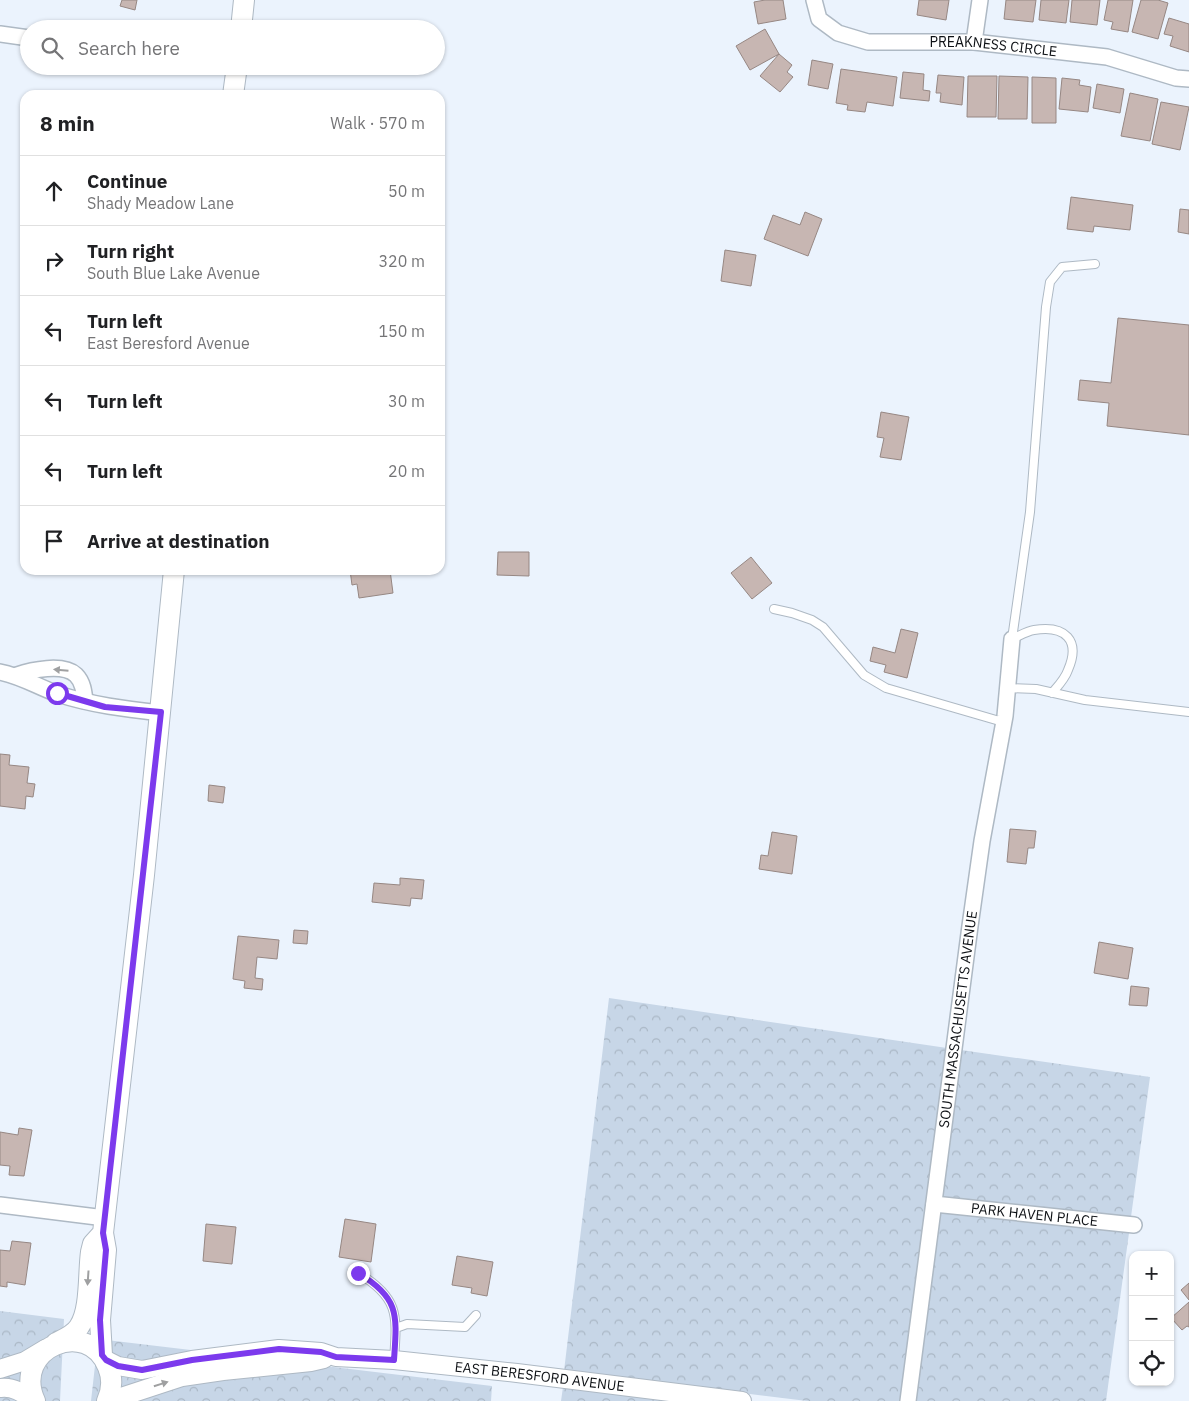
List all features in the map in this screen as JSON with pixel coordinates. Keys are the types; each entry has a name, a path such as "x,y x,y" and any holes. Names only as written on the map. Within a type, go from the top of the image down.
{"main road":[{"path":"242,20 244,0"},
{"path":"234,90 236,75"},
{"path":"107,1401 112,1387 111,1374 104,1358 100,1320 106,1250 104,1226 161,712 174,575"},
{"path":"34,1401 30,1381 32,1369 37,1358 51,1346 73,1334 79,1328 84,1318 90,1252 104,1226"},
{"path":"51,1346 68,1341 81,1342 92,1347 104,1358"}],"street":[{"name":"PREAKNESS CIRCLE","path":"814,0 819,18 838,33 868,42 974,42 1107,57 1176,78 1189,79"},
{"path":"974,42 980,0"},
{"path":"0,34 20,37"},
{"name":"SOUTH MASSACHUSETTS AVENUE","path":"908,1401 980,850 1004,722 1012,639"},
{"path":"17,675 40,669 68,670 76,674 80,681 85,701"},
{"path":"0,672 17,675 57,693 105,707 161,712"},
{"name":"PARK HAVEN PLACE","path":"934,1204 1134,1225"},
{"path":"0,1205 104,1226"},
{"path":"0,1369 24,1360 51,1346"},
{"name":"EAST BERESFORD AVENUE","path":"104,1358 118,1366 142,1370 192,1360 279,1349 321,1352 336,1357"},
{"name":"EAST BERESFORD AVENUE","path":"115,1401 121,1397 182,1377 311,1362 336,1357 394,1360 526,1374 742,1401"},
{"path":"0,1388 7,1387 23,1392 34,1401"}],"lane":[{"path":"1012,639 1030,512 1046,307 1050,282 1062,267 1094,264"},
{"path":"774,609 812,620 823,627 864,675 886,688 1004,722"},
{"path":"1012,639 1032,630 1046,629 1058,631 1068,635 1071,639 1072,656 1068,672 1052,693"},
{"path":"1007,688 1036,689 1085,700 1189,712"},
{"path":"358,1273 372,1281 385,1293 393,1305 396,1328 394,1360"},
{"path":"396,1328 407,1324 465,1327 476,1315"}],"green space":[{"path":"609,998 947,1048 901,1401 807,1401 564,1371"},
{"path":"961,1050 1150,1077 1131,1217 942,1197"},
{"path":"940,1212 1129,1233 1106,1401 915,1401"},
{"path":"0,1311 64,1319 60,1401 0,1401"},
{"path":"98,1339 492,1386 491,1401 91,1401"},
{"path":"563,1387 679,1401 561,1401"}],"building":[{"path":"122,0 137,0 135,10 120,6"},
{"path":"783,0 786,19 758,24 754,2"},
{"path":"919,0 949,0 946,20 917,15"},
{"path":"1006,0 1036,0 1033,22 1004,19"},
{"path":"1041,0 1069,0 1066,23 1039,20"},
{"path":"1072,0 1100,0 1097,25 1070,22"},
{"path":"1108,0 1133,0 1128,32 1111,29 1113,22 1104,20"},
{"path":"1141,0 1158,0 1168,3 1158,39 1132,32"},
{"path":"1169,18 1189,24 1189,52 1170,46 1173,36 1164,34"},
{"path":"765,29 779,54 750,70 736,46"},
{"path":"779,54 792,65 787,72 793,77 780,92 760,76"},
{"path":"812,60 833,64 828,89 808,85"},
{"path":"841,69 897,77 893,106 867,102 865,112 847,110 848,105 836,103"},
{"path":"903,72 924,74 923,90 930,91 929,101 900,98"},
{"path":"938,75 964,77 962,105 940,102 941,93 936,93"},
{"path":"968,76 997,76 996,117 967,117"},
{"path":"999,76 1028,77 1027,119 998,119"},
{"path":"1032,77 1056,78 1056,123 1032,123"},
{"path":"1062,78 1080,80 1079,85 1091,87 1088,112 1059,109"},
{"path":"1097,84 1124,89 1120,113 1093,108"},
{"path":"1130,93 1158,99 1150,141 1121,136"},
{"path":"1161,102 1189,107 1180,150 1152,144"},
{"path":"1071,197 1133,205 1130,230 1094,226 1093,232 1067,229"},
{"path":"1180,209 1189,210 1189,234 1178,232"},
{"path":"805,212 822,219 808,256 764,239 773,215 800,225"},
{"path":"725,250 756,255 751,286 721,281"},
{"path":"1118,318 1189,325 1189,435 1107,426 1109,403 1078,400 1080,380 1111,383"},
{"path":"881,412 909,417 901,460 880,457 884,438 877,437"},
{"path":"498,552 529,552 529,576 497,575"},
{"path":"751,557 772,583 752,599 731,573"},
{"path":"351,575 391,575 393,593 359,598 357,584 352,585"},
{"path":"901,629 918,633 907,678 884,672 886,665 870,661 873,647 895,653"},
{"path":"0,754 10,755 9,765 29,767 27,783 35,784 33,797 26,796 25,809 0,806"},
{"path":"209,785 225,787 223,803 208,801"},
{"path":"1010,829 1036,831 1034,848 1028,848 1026,864 1007,862"},
{"path":"772,832 797,836 792,874 759,869 761,855 768,856"},
{"path":"400,878 424,880 422,899 411,898 410,906 372,902 374,883 400,885"},
{"path":"294,930 308,931 307,944 293,943"},
{"path":"238,936 279,940 277,959 257,957 255,978 263,979 262,990 244,988 245,981 233,979"},
{"path":"1099,942 1133,948 1128,979 1094,973"},
{"path":"1131,986 1149,988 1147,1006 1129,1005"},
{"path":"19,1128 32,1130 24,1176 9,1175 10,1166 0,1165 0,1132 18,1135"},
{"path":"345,1219 376,1224 371,1262 339,1257"},
{"path":"206,1224 236,1227 232,1264 203,1261"},
{"path":"12,1241 31,1243 25,1285 7,1282 7,1287 0,1286 0,1250 10,1251"},
{"path":"457,1256 493,1262 487,1296 471,1293 472,1288 452,1285"},
{"path":"1189,1283 1189,1300 1181,1290"},
{"path":"1189,1302 1189,1327 1187,1326 1182,1330 1174,1321 1174,1315"}],"route":[{"path":"57,693 105,707 161,712 103,1233 106,1250 100,1320 102,1355 106,1360 118,1366 142,1370 192,1360 279,1349 321,1352 336,1357 394,1360 396,1328 393,1305 385,1293 372,1281 358,1273"}]}
